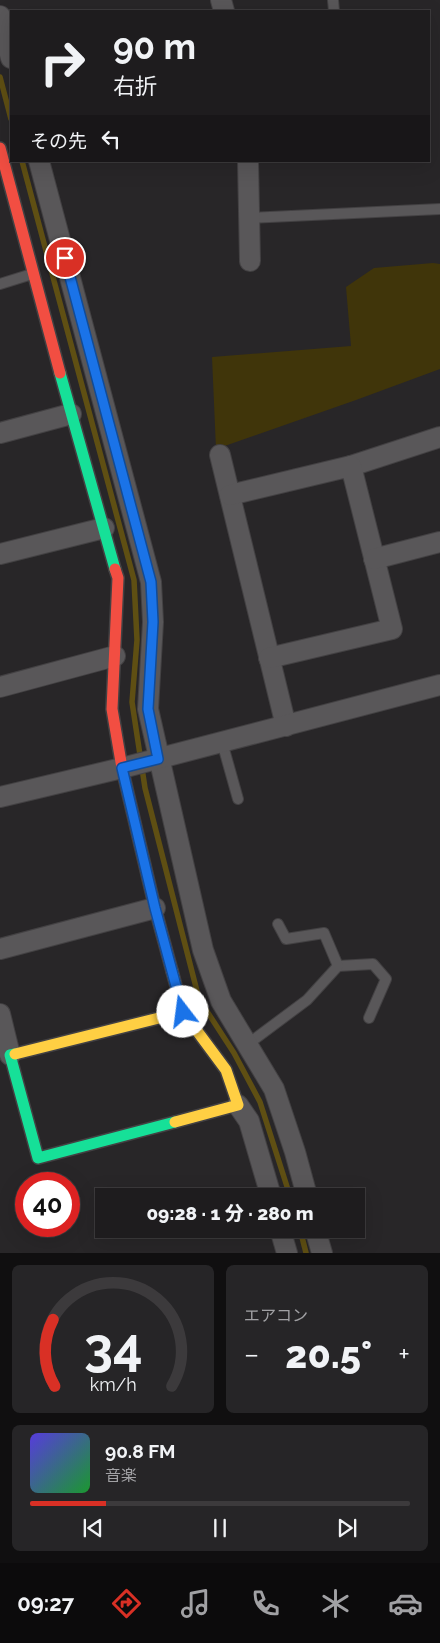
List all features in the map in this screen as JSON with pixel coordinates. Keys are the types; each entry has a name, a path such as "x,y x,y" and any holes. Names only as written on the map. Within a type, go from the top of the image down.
{"street":[{"path":"0,16 10,54"},
{"path":"0,148 71,414 118,578 112,710 122,768 155,908 183,1012 226,1070 238,1105 249,1121 269,1188"},
{"path":"39,162 151,582 153,622 148,709 203,950 221,1001 274,1089 305,1188"},
{"path":"248,162 250,261"},
{"path":"0,434 71,414"},
{"path":"230,495 351,466 440,437"},
{"path":"220,455 286,726"},
{"path":"270,658 392,629 351,466"},
{"path":"0,554 104,528"},
{"path":"374,559 440,542"},
{"path":"0,687 115,656"},
{"path":"0,797 158,759 440,685"},
{"path":"0,949 155,908"},
{"path":"10,1055 183,1012"},
{"path":"0,1014 38,1158 238,1105"},
{"path":"283,1238 288,1253"},
{"path":"318,1238 322,1253"}],"lane":[{"path":"249,218 440,209"},
{"path":"0,284 33,274"},
{"path":"222,742 238,799"},
{"path":"278,924 286,939 324,933 338,966"},
{"path":"248,1044 307,1000 338,966 373,964 386,979 369,1018"}],"shaded area":[{"path":"440,264 440,369 216,449 212,357 351,346 346,287 374,268"}],"waterway":[{"path":"0,77 10,115"},
{"path":"22,162 134,580 137,640 132,702 145,788 199,999 234,1053 260,1102 287,1188"},
{"path":"302,1238 306,1253"}],"traffic: fast":[{"path":"60,373 115,569"},
{"path":"15,1054 10,1055 38,1158 175,1122"}],"traffic: slow":[{"path":"15,1054 183,1012 172,971"},
{"path":"175,1122 238,1105 226,1070 183,1012"}],"traffic: jam":[{"path":"0,148 60,373"},
{"path":"115,569 118,578 112,709 122,768 172,971"}],"route":[{"path":"65,258 151,582 153,622 148,709 158,759 122,768 155,908 183,1012"}]}
